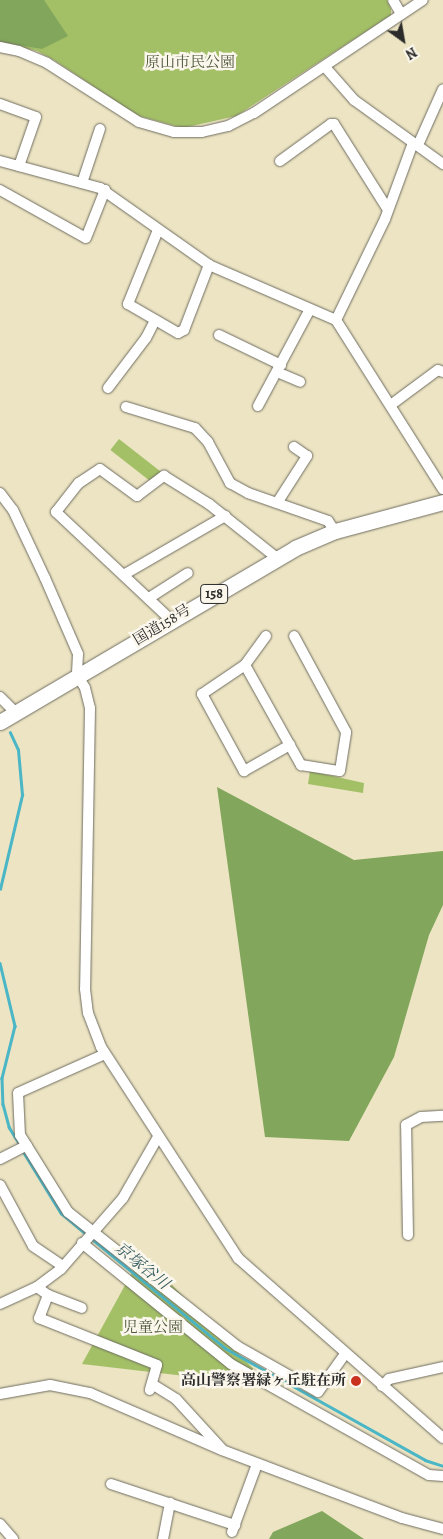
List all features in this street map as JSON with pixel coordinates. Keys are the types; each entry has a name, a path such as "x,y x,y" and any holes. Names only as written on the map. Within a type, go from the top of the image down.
{"highway":[{"name":"国道158号","path":"0,722 277,558 336,531 443,502"}],"street":[{"path":"393,0 402,14"},
{"path":"0,47 19,51 47,63 138,122 188,133 216,129 241,121 423,0"},
{"path":"324,67 344,92 443,164"},
{"path":"336,320 385,219 387,208 443,89"},
{"path":"0,104 36,117 19,166"},
{"path":"280,161 331,124 334,124 387,208"},
{"path":"82,183 100,129"},
{"path":"0,161 104,190 209,265 336,320 392,404 443,489"},
{"path":"0,190 86,238 104,190"},
{"path":"158,230 128,304 178,333 184,330 209,265"},
{"path":"258,406 310,309"},
{"path":"108,388 146,338 155,320"},
{"path":"219,335 279,368 300,382"},
{"path":"392,404 438,370 443,372"},
{"path":"126,407 196,428 208,442 230,483 248,494 328,521 336,531"},
{"path":"277,503 307,456 294,447"},
{"path":"171,620 125,574 56,512 79,483 100,469 137,496 164,476 225,516 277,558"},
{"path":"0,493 13,510 78,654 78,675 85,688 90,708 85,989 88,1012 105,1054 238,1258 345,1354 443,1438"},
{"path":"125,574 225,516"},
{"path":"149,598 188,573"},
{"path":"266,636 245,665 202,694 244,771 290,745"},
{"path":"245,665 301,765 340,771 346,732 294,636"},
{"path":"0,697 15,712"},
{"path":"105,1054 18,1093 20,1135 68,1212 87,1237 231,1364 429,1476 443,1476"},
{"path":"408,1235 406,1125 421,1117 443,1116"},
{"path":"0,1304 37,1287 63,1266 123,1198 158,1137"},
{"path":"0,1159 28,1146"},
{"path":"0,1185 33,1246 63,1266"},
{"path":"87,1237 237,1346 318,1392 345,1354"},
{"path":"37,1287 48,1295 82,1308"},
{"path":"48,1295 39,1318 157,1365 151,1387 176,1399 224,1451"},
{"path":"382,1386 389,1379 443,1367"},
{"path":"0,1394 50,1385 90,1393 257,1464 402,1518 443,1529"},
{"path":"111,1484 170,1503 234,1529 257,1464"},
{"path":"164,1539 170,1503"},
{"path":"0,1524 13,1539"}],"green space":[{"name":"原山市民公園","path":"0,0 387,0 391,9 391,15 236,116 183,128 136,115 54,60 37,51 0,42"},
{"path":"0,0 44,0 68,36 42,49 0,42"},
{"path":"119,439 162,472 153,483 110,450"},
{"path":"310,771 364,783 363,793 308,784"},
{"path":"217,787 354,860 443,851 443,905 429,935 394,1057 349,1141 265,1137"},
{"name":"児童公園","path":"142,1254 270,1386 82,1364"},
{"path":"322,1511 364,1539 269,1539 273,1532"}],"waterway":[{"name":"京塚谷川","path":"0,889 22,795 18,750 10,733"},
{"name":"京塚谷川","path":"0,963 15,1026 2,1078 3,1104 9,1127 21,1146"},
{"name":"京塚谷川","path":"23,1151 61,1213 87,1235"},
{"name":"京塚谷川","path":"92,1239 225,1348 425,1460 443,1466"}],"place":[{"name":"高山警察署緑ヶ丘駐在所","path":"356,1381"}]}
